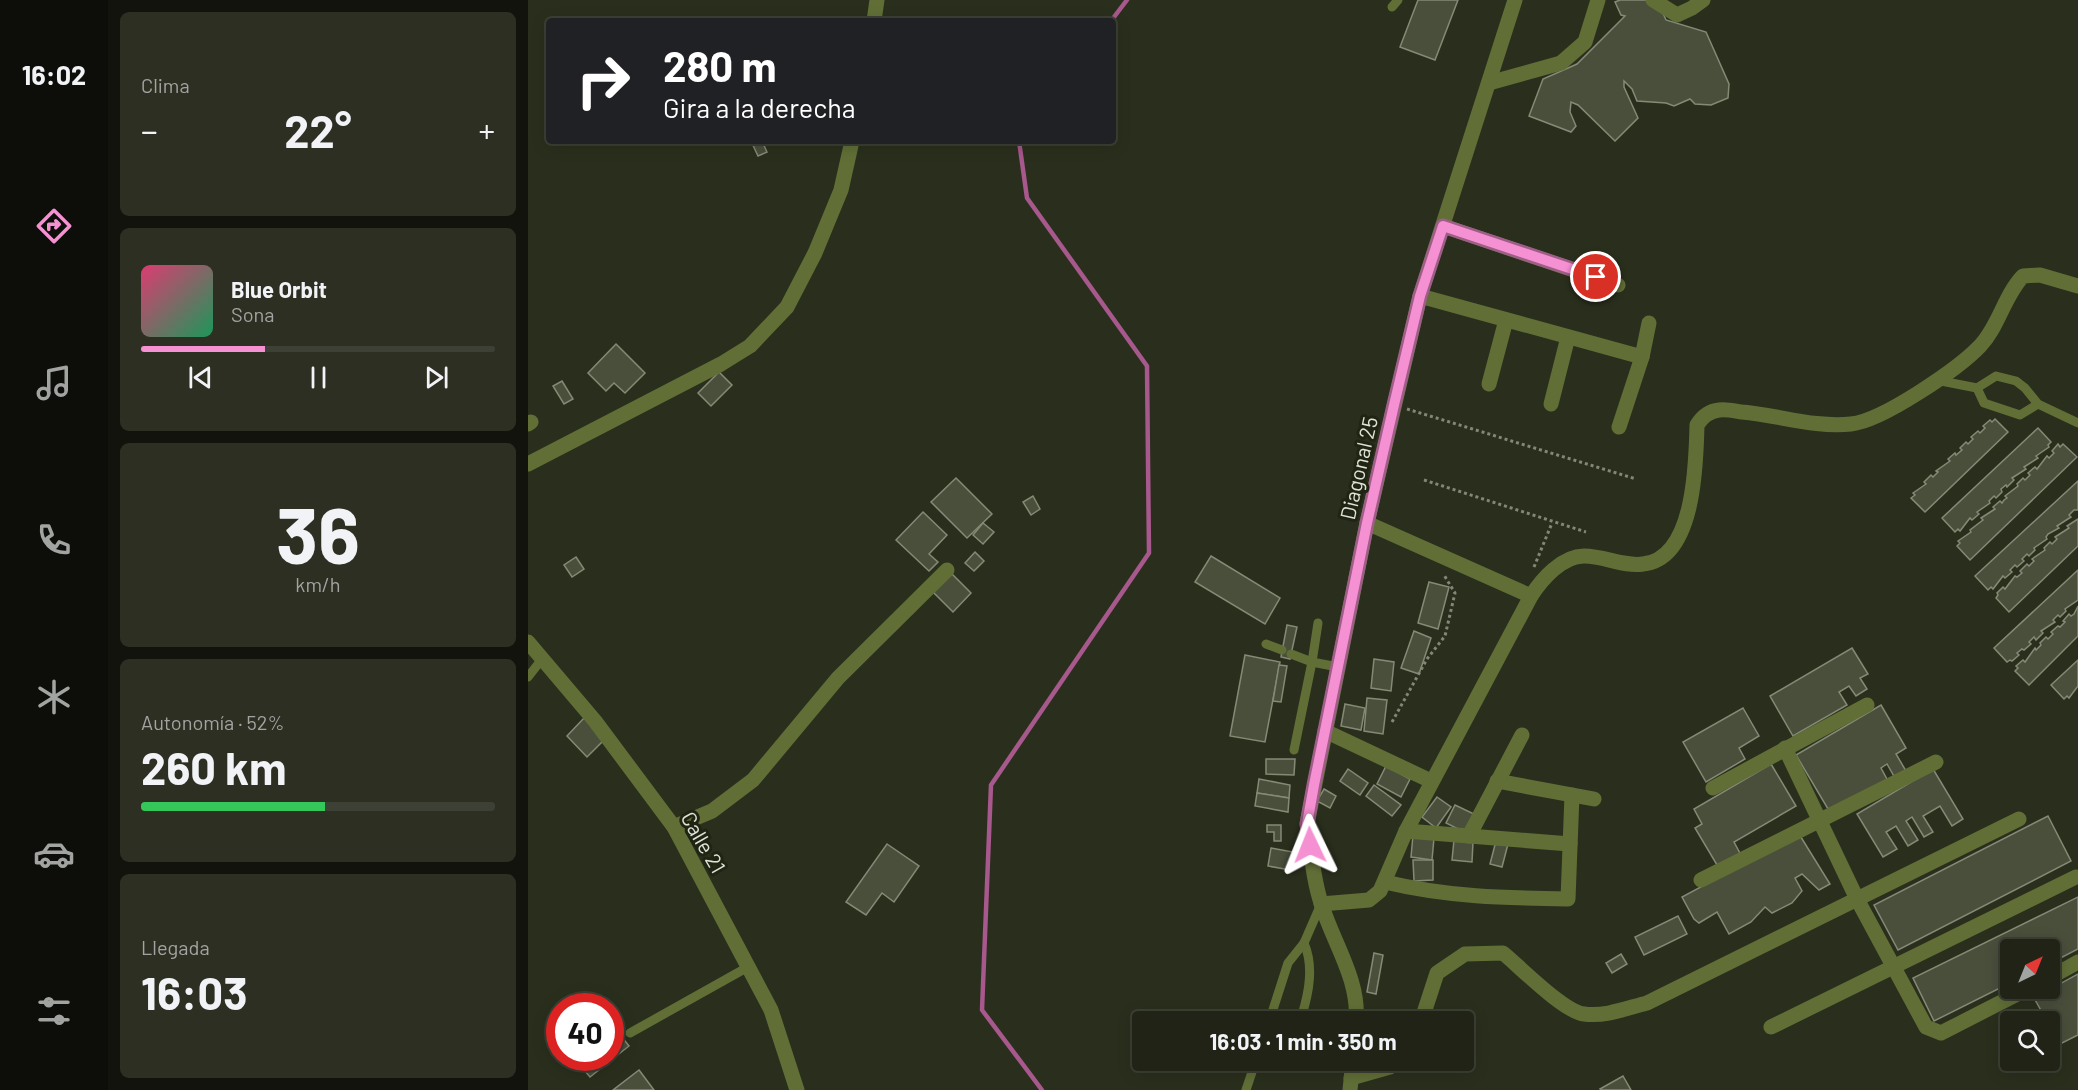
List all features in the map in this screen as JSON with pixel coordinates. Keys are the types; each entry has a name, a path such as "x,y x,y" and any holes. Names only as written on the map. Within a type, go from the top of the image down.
{"street":[{"path":"874,18 877,0"},
{"name":"Diagonal 25","path":"1355,1011 1354,988 1321,904 1312,866 1307,824 1367,523 1420,296 1515,0"},
{"path":"1489,83 1561,63 1585,42 1598,0"},
{"path":"1653,0 1677,15 1703,0"},
{"path":"528,464 721,364 750,346 787,307 815,253 841,190 851,144"},
{"path":"1443,226 1618,285"},
{"path":"1321,904 1369,900 1380,891 1406,831 1527,595 1566,562 1583,556 1626,565 1646,564 1658,560 1671,549 1685,524 1697,424 1702,417 1719,410 1770,414 1800,421 1851,425 1865,422 1936,380 1980,346 2000,315 2015,285 2023,276 2040,275 2078,286"},
{"path":"1420,296 1642,357"},
{"path":"1489,384 1506,320"},
{"path":"1619,427 1642,357 1649,323"},
{"path":"1551,404 1568,337"},
{"path":"1367,523 1527,595"},
{"path":"674,827 712,811 753,780 846,670 947,570"},
{"name":"Calle 21","path":"528,642 595,721 674,827 771,1010 797,1090"},
{"path":"1713,788 1867,705"},
{"path":"1325,731 1431,781"},
{"path":"1468,836 1522,735"},
{"path":"1785,748 1857,899 1926,1027 1941,1033 2007,999"},
{"path":"1701,880 1821,822 1936,762"},
{"path":"1497,781 1594,799"},
{"path":"1385,882 1426,891 1496,897 1568,899 1572,795"},
{"path":"1424,1011 1437,973 1465,954 1503,952 1568,1008 1582,1014 1601,1015 1647,1003 2019,819"},
{"path":"1406,831 1570,844"},
{"path":"1771,1027 2076,877"},
{"path":"2060,972 2078,962"},
{"path":"1351,1084 1381,1071"}],"lane":[{"path":"1936,380 1977,388 1996,376 2016,381 2038,404 2078,423"},
{"path":"1977,388 1984,403 2020,415 2038,404"},
{"path":"1294,750 1318,623"},
{"path":"1266,644 1312,662 1338,667"},
{"path":"528,677 542,659"},
{"path":"1273,1011 1288,963 1304,943 1321,904"},
{"path":"1303,1011 1310,991 1308,953 1304,943"},
{"path":"630,1033 748,967"},
{"path":"1246,1090 1252,1071"}],"path":[{"path":"1394,405 1636,479"},
{"path":"1424,480 1586,532"},
{"path":"1527,595 1552,522"},
{"path":"1392,722 1427,659 1446,636 1455,592 1444,575"}],"building":[{"path":"1418,0 1458,0 1435,60 1400,47"},
{"path":"1657,0 1666,20 1706,32 1729,84 1728,98 1711,105 1695,104 1690,99 1674,106 1666,103 1637,101 1632,89 1624,81 1624,87 1638,118 1615,141 1578,105 1571,102 1570,112 1576,126 1571,132 1529,116 1543,79 1577,64 1625,16 1621,15 1615,2"},
{"path":"752,144 763,144 767,152 758,156"},
{"path":"616,344 645,373 625,393 614,383 606,391 588,373"},
{"path":"719,372 732,385 711,406 698,393"},
{"path":"562,381 573,399 564,404 553,386"},
{"path":"1995,419 2008,432 1925,512 1911,498 1915,495 1913,493 1926,484 1924,482 1931,475 1933,477 1938,472 1936,471 1950,461 1948,459 1962,450 1960,448 1966,442 1968,444 1973,439 1971,437 1978,431 1980,433 1985,428 1983,426"},
{"path":"2038,428 2051,442 2049,447 2024,467 2026,469 2012,478 2014,480 2001,489 2002,492 1996,498 1994,496 1989,501 1990,503 1977,512 1979,514 1972,520 1970,518 1960,531 1958,529 1955,532 1942,518"},
{"path":"2058,444 2060,447 2063,444 2077,457 1970,560 1957,546 1960,543 1958,541 1983,520 1981,518 1995,509 1993,507 2000,501 2002,503 2007,498 2005,496 2018,486 2017,484 2023,478 2025,480 2030,475 2028,473 2035,467 2037,469 2047,456 2049,458"},
{"path":"956,478 992,514 967,538 931,502"},
{"path":"2078,481 2078,510 2074,510 2069,515 2071,517 2048,534 2047,539 2034,548 2035,550 2029,556 2027,554 2022,559 2024,561 2017,567 2015,565 2010,570 2012,572 2005,578 2003,576 1993,589 1991,587 1988,590 1975,576"},
{"path":"1033,496 1040,509 1031,515 1023,502"},
{"path":"923,512 947,535 929,554 938,562 929,571 896,540"},
{"path":"2078,519 2078,546 2009,612 1996,598 1997,593 2003,587 2005,589 2015,576 2022,573 2020,571 2027,564 2029,566 2034,561 2032,559 2045,550 2044,548 2050,542 2052,544 2057,539 2055,537 2069,528 2067,526"},
{"path":"983,523 994,532 983,544 973,535"},
{"path":"975,552 984,561 974,571 965,563"},
{"path":"1211,556 1280,598 1265,624 1195,582"},
{"path":"576,557 584,569 572,577 564,565"},
{"path":"2078,570 2078,600 2065,609 2066,611 2060,617 2058,615 2053,620 2055,622 2041,631 2043,633 2036,640 2034,637 2029,642 2031,644 2017,653 2019,655 2007,662 1994,648"},
{"path":"951,573 971,593 953,612 932,591"},
{"path":"1429,582 1449,587 1438,629 1418,623"},
{"path":"2078,606 2078,636 2029,685 2015,671 2018,668 2016,666 2023,660 2025,662 2046,637 2048,639 2053,634 2051,632 2065,622 2063,621 2069,614 2071,616 2074,614"},
{"path":"1287,625 1297,627 1290,659 1281,657"},
{"path":"1414,631 1431,638 1419,674 1401,668"},
{"path":"1852,648 1868,674 1860,678 1867,689 1856,696 1849,686 1839,692 1847,705 1793,736 1770,696"},
{"path":"1245,655 1280,662 1265,742 1230,736"},
{"path":"1374,659 1394,662 1391,691 1371,688"},
{"path":"2078,660 2078,686 2069,698 2067,696 2064,699 2051,685"},
{"path":"1279,665 1287,666 1281,702 1273,701"},
{"path":"1367,698 1387,700 1383,734 1364,731"},
{"path":"1345,704 1365,708 1361,730 1341,726"},
{"path":"1881,705 1906,748 1896,754 1906,771 1895,778 1887,764 1881,768 1888,781 1831,814 1796,755"},
{"path":"1743,708 1759,736 1739,748 1745,759 1706,782 1683,742"},
{"path":"584,718 605,739 587,757 567,736"},
{"path":"1266,759 1295,759 1294,775 1266,774"},
{"path":"1771,764 1796,806 1734,842 1742,857 1720,870 1695,828 1702,824 1694,809"},
{"path":"1386,766 1410,779 1401,797 1377,784"},
{"path":"1348,769 1368,783 1360,795 1340,781"},
{"path":"1933,769 1963,819 1952,826 1940,806 1923,816 1933,832 1924,837 1912,817 1906,821 1918,840 1908,846 1896,826 1886,832 1897,849 1883,857 1857,814"},
{"path":"1259,779 1290,785 1289,798 1257,793"},
{"path":"1374,785 1401,805 1392,816 1366,796"},
{"path":"1324,789 1336,796 1330,808 1317,801"},
{"path":"1257,793 1289,798 1288,812 1255,806"},
{"path":"1437,797 1451,807 1436,828 1422,817"},
{"path":"1455,805 1474,814 1464,832 1446,823"},
{"path":"2048,816 2071,861 1898,950 1874,905"},
{"path":"1267,825 1281,825 1281,841 1274,841 1274,832 1267,832"},
{"path":"1799,834 1830,884 1819,890 1802,874 1795,878 1802,891 1792,903 1772,913 1765,907 1751,922 1729,934 1717,912 1699,923 1694,919 1682,897"},
{"path":"1413,835 1434,838 1432,860 1411,857"},
{"path":"1454,840 1473,842 1472,862 1452,860"},
{"path":"1496,841 1508,844 1502,867 1490,864"},
{"path":"887,844 919,866 894,902 882,893 866,915 846,902"},
{"path":"1271,848 1293,852 1290,870 1268,866"},
{"path":"1413,860 1433,860 1433,880 1414,881"},
{"path":"2078,897 2078,949 2060,958 2060,939 2000,939 2000,988 1934,1021 1913,978"},
{"path":"1678,916 1687,934 1644,955 1635,937"},
{"path":"1374,953 1383,955 1376,994 1367,992"},
{"path":"1621,954 1627,964 1612,973 1606,963"},
{"path":"2078,974 2078,1035 2060,1044 2060,1011 2041,1011 2035,999 2060,999 2060,984"},
{"path":"624,1040 629,1046 624,1050"},
{"path":"639,1070 654,1090 613,1090"},
{"path":"585,1071 598,1071 590,1077"},
{"path":"1623,1076 1631,1090 1600,1089"}],"waterway":[{"path":"1113,18 1127,0"},
{"path":"1019,144 1027,198 1147,366 1149,553 991,785 982,1010 1042,1090"}],"route":[{"path":"1310,845 1307,824 1367,523 1420,296 1443,226 1596,277"}]}
